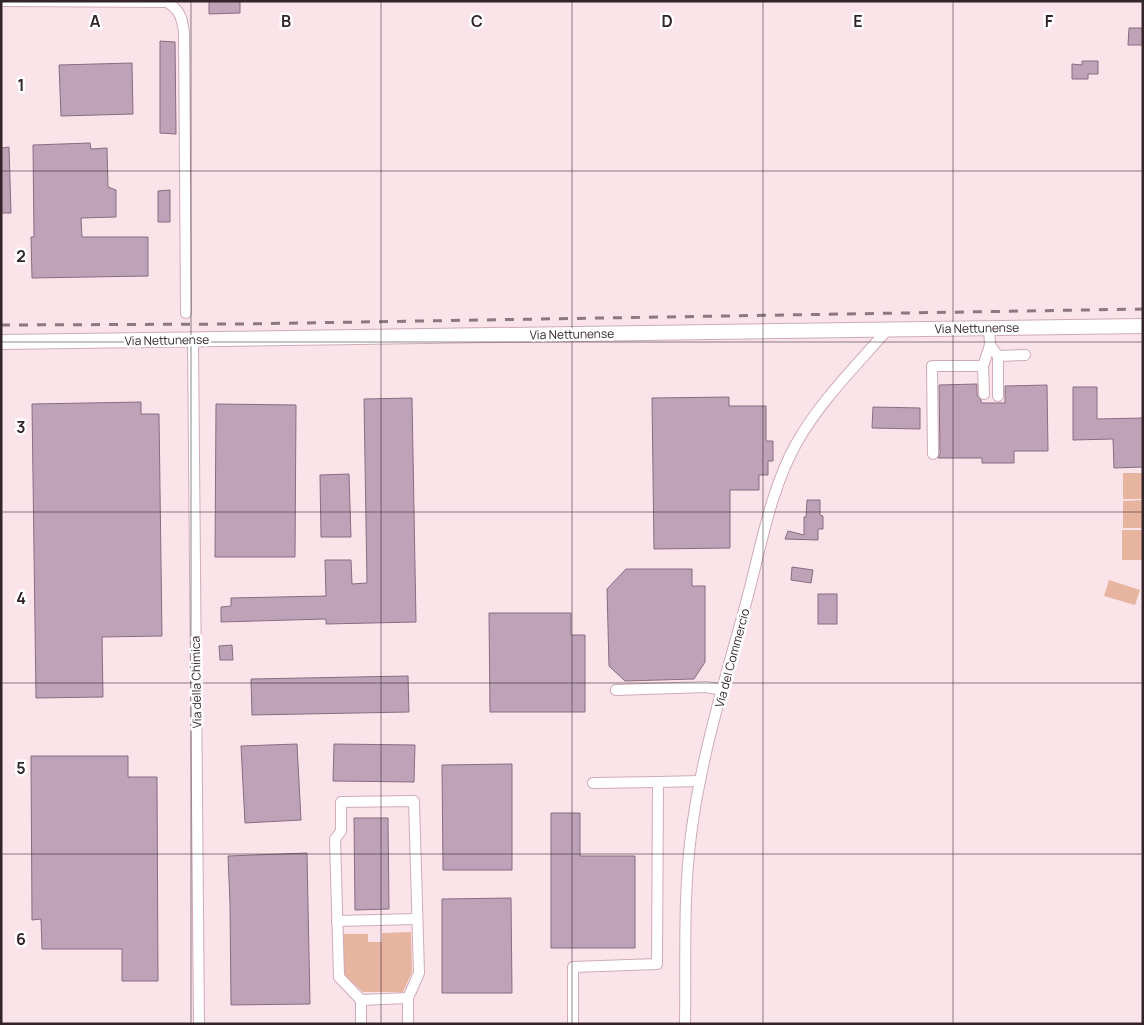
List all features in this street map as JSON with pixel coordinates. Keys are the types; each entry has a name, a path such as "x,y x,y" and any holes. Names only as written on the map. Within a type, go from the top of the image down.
{"main road":[{"name":"Via Nettunense","path":"1,342 1143,326"}],"street":[{"path":"1,1 167,2 176,8 182,16 184,32 186,313"},
{"path":"984,394 983,366 990,344 989,328"},
{"name":"Via del Commercio","path":"685,1024 687,876 691,835 700,781 771,510 790,457 806,427 888,329"},
{"name":"Via della Chimica","path":"193,340 199,1024"},
{"path":"990,344 998,356 998,396"},
{"path":"998,356 1024,355"},
{"path":"933,454 932,366 983,366"},
{"path":"616,690 706,687 723,690"},
{"path":"593,783 700,781"},
{"path":"573,1024 573,967 657,964 658,782"},
{"path":"361,1024 361,1000 339,976 335,839 341,831 341,802 414,801 419,973 408,998 408,1024"},
{"path":"337,921 418,919"},
{"path":"361,1000 408,998"}],"shaded area":[{"path":"1123,473 1143,473 1143,499 1123,499"},
{"path":"1143,500 1143,528 1123,528 1123,501"},
{"path":"1122,530 1143,530 1143,560 1122,560"},
{"path":"1109,580 1140,590 1135,605 1104,596"},
{"path":"411,932 412,972 403,992 363,992 343,974 343,934 368,934 368,942 382,942 382,933"}],"building":[{"path":"209,1 240,1 240,13 209,14"},
{"path":"1129,28 1142,28 1143,45 1128,45"},
{"path":"160,41 175,42 176,134 160,133"},
{"path":"1082,61 1098,61 1098,74 1088,74 1088,79 1072,79 1072,64 1082,65"},
{"path":"132,63 133,114 61,116 59,65"},
{"path":"90,143 91,149 107,148 108,187 116,190 116,217 81,218 82,237 148,237 148,276 32,278 31,237 34,237 33,145"},
{"path":"9,147 11,213 1,213 1,148"},
{"path":"170,190 170,222 158,222 158,191"},
{"path":"977,384 977,395 981,403 1005,403 1005,386 1047,385 1048,451 1014,451 1014,463 982,463 982,458 938,458 940,454 939,385"},
{"path":"1073,387 1097,387 1097,419 1143,418 1143,467 1114,468 1113,439 1073,440"},
{"path":"729,397 729,406 766,406 766,441 773,441 773,461 768,461 768,475 759,475 759,490 730,490 730,548 654,549 652,398"},
{"path":"412,398 416,622 326,624 326,619 221,622 221,607 231,606 231,598 326,596 325,560 351,560 352,584 367,583 364,399"},
{"path":"141,402 141,414 159,414 162,636 102,637 103,697 36,698 32,404"},
{"path":"216,404 296,405 295,557 215,557"},
{"path":"873,407 920,408 920,429 872,428"},
{"path":"349,474 351,537 321,537 320,475"},
{"path":"807,500 820,500 820,515 823,516 823,529 818,529 818,540 785,539 788,531 804,535 804,517 806,517"},
{"path":"792,567 813,570 811,583 791,580"},
{"path":"626,569 692,569 692,586 705,586 705,662 694,679 625,681 609,666 607,589"},
{"path":"818,594 837,594 837,624 818,624"},
{"path":"489,613 571,613 571,635 585,635 585,712 490,712"},
{"path":"232,645 233,660 220,660 219,646"},
{"path":"408,676 409,712 252,715 251,679"},
{"path":"297,744 301,820 245,823 241,746"},
{"path":"334,744 415,745 414,782 333,781"},
{"path":"31,756 128,756 128,777 157,777 158,981 122,981 122,949 42,949 41,919 32,920"},
{"path":"512,764 512,870 443,870 442,765"},
{"path":"551,813 580,813 580,856 635,856 635,948 551,948"},
{"path":"354,818 388,818 389,909 355,910"},
{"path":"307,853 310,1004 231,1005 228,856"},
{"path":"511,898 512,993 442,993 442,899"}],"railway":[{"path":"1,325 242,324 1143,309"}]}
